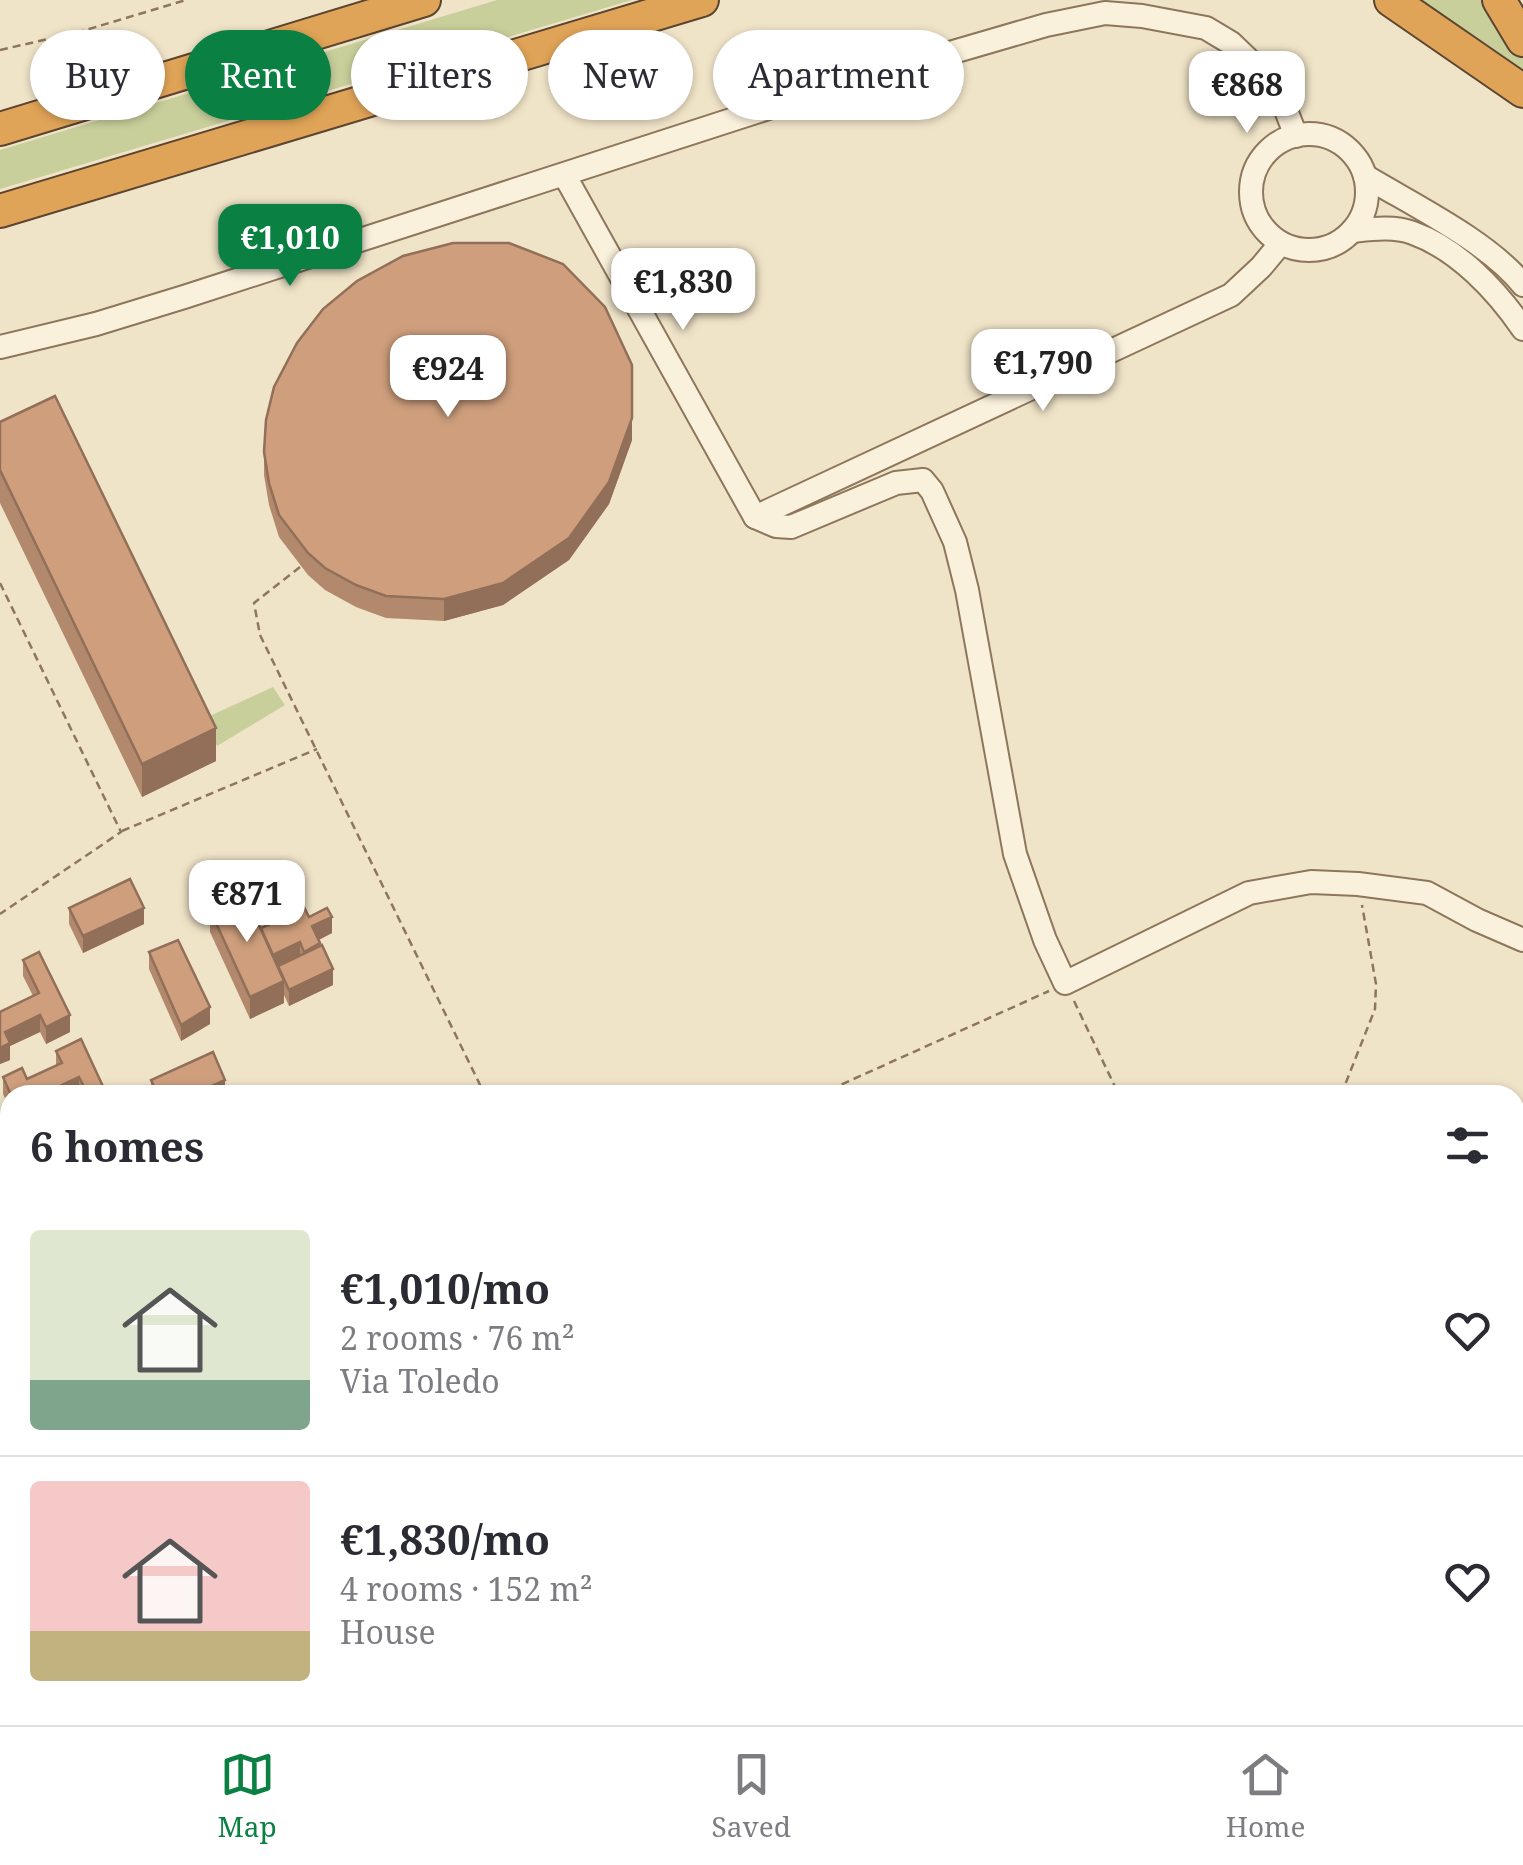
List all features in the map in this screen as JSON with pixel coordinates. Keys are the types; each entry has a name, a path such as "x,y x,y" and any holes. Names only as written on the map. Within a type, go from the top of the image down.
{"highway":[{"path":"165,79 424,0"},
{"path":"0,211 702,0"},
{"path":"1391,0 1516,88"},
{"path":"1499,0 1523,40"},
{"path":"0,113 30,108"},
{"path":"0,129 30,120"}],"street":[{"path":"0,347 113,319 834,87 1046,25 1105,13 1206,28 1232,43 1277,87 1296,136"},
{"path":"1296,136 1326,136 1343,145 1365,176 1367,196 1362,214 1352,231 1336,243 1318,249 1299,249 1281,243 1266,231 1256,215 1252,178 1260,160 1272,146 1296,136"},
{"path":"565,176 755,517 776,526 791,527 896,483 923,480 932,491 955,542 967,590 1016,854 1045,940 1065,983 1249,894 1311,882 1427,893 1523,940"},
{"path":"1365,176 1512,270 1523,285"},
{"path":"1352,231 1384,228 1412,232 1442,247 1496,295 1523,329"},
{"path":"755,517 1232,294 1281,243"}],"path":[{"path":"0,50 79,32 186,0"},
{"path":"301,566 254,602 260,636 480,1085"},
{"path":"0,582 121,832"},
{"path":"0,914 121,832 317,748"},
{"path":"1345,1085 1375,1010 1372,949 1358,884"},
{"path":"840,1085 1065,983 1114,1085"}],"green space":[{"path":"497,0 632,0 528,31 398,30"},
{"path":"1415,0 1490,0 1523,50 1523,71"},
{"path":"351,44 351,84 331,90 331,50"},
{"path":"185,94 185,120 231,120 0,189 0,150 99,120 165,120 165,100"},
{"path":"273,687 285,705 217,746 203,719"}],"building":[{"path":"453,243 509,243 563,264 605,307 632,365 632,418 609,482 569,538 503,583 444,599 386,596 325,568 308,553 279,515 264,452 266,420 274,387 297,343 323,309 357,281 403,256"},
{"path":"55,396 216,728 142,764 0,470 0,422"},
{"path":"130,879 144,908 83,936 69,908"},
{"path":"245,894 284,981 250,997 210,910"},
{"path":"301,901 309,917 327,908 332,917 312,926 320,943 304,952 300,942 273,955 261,928 289,916 286,908"},
{"path":"178,940 210,1007 181,1025 149,952"},
{"path":"322,945 333,969 289,990 278,966"},
{"path":"39,952 70,1015 46,1027 40,1015 5,1032 10,1043 0,1048 0,1012 39,993 23,960"},
{"path":"81,1039 102,1085 83,1085 79,1077 62,1085 7,1085 3,1077 22,1068 27,1079 62,1063 56,1051"},
{"path":"213,1052 225,1080 214,1085 153,1085 151,1080"}]}
